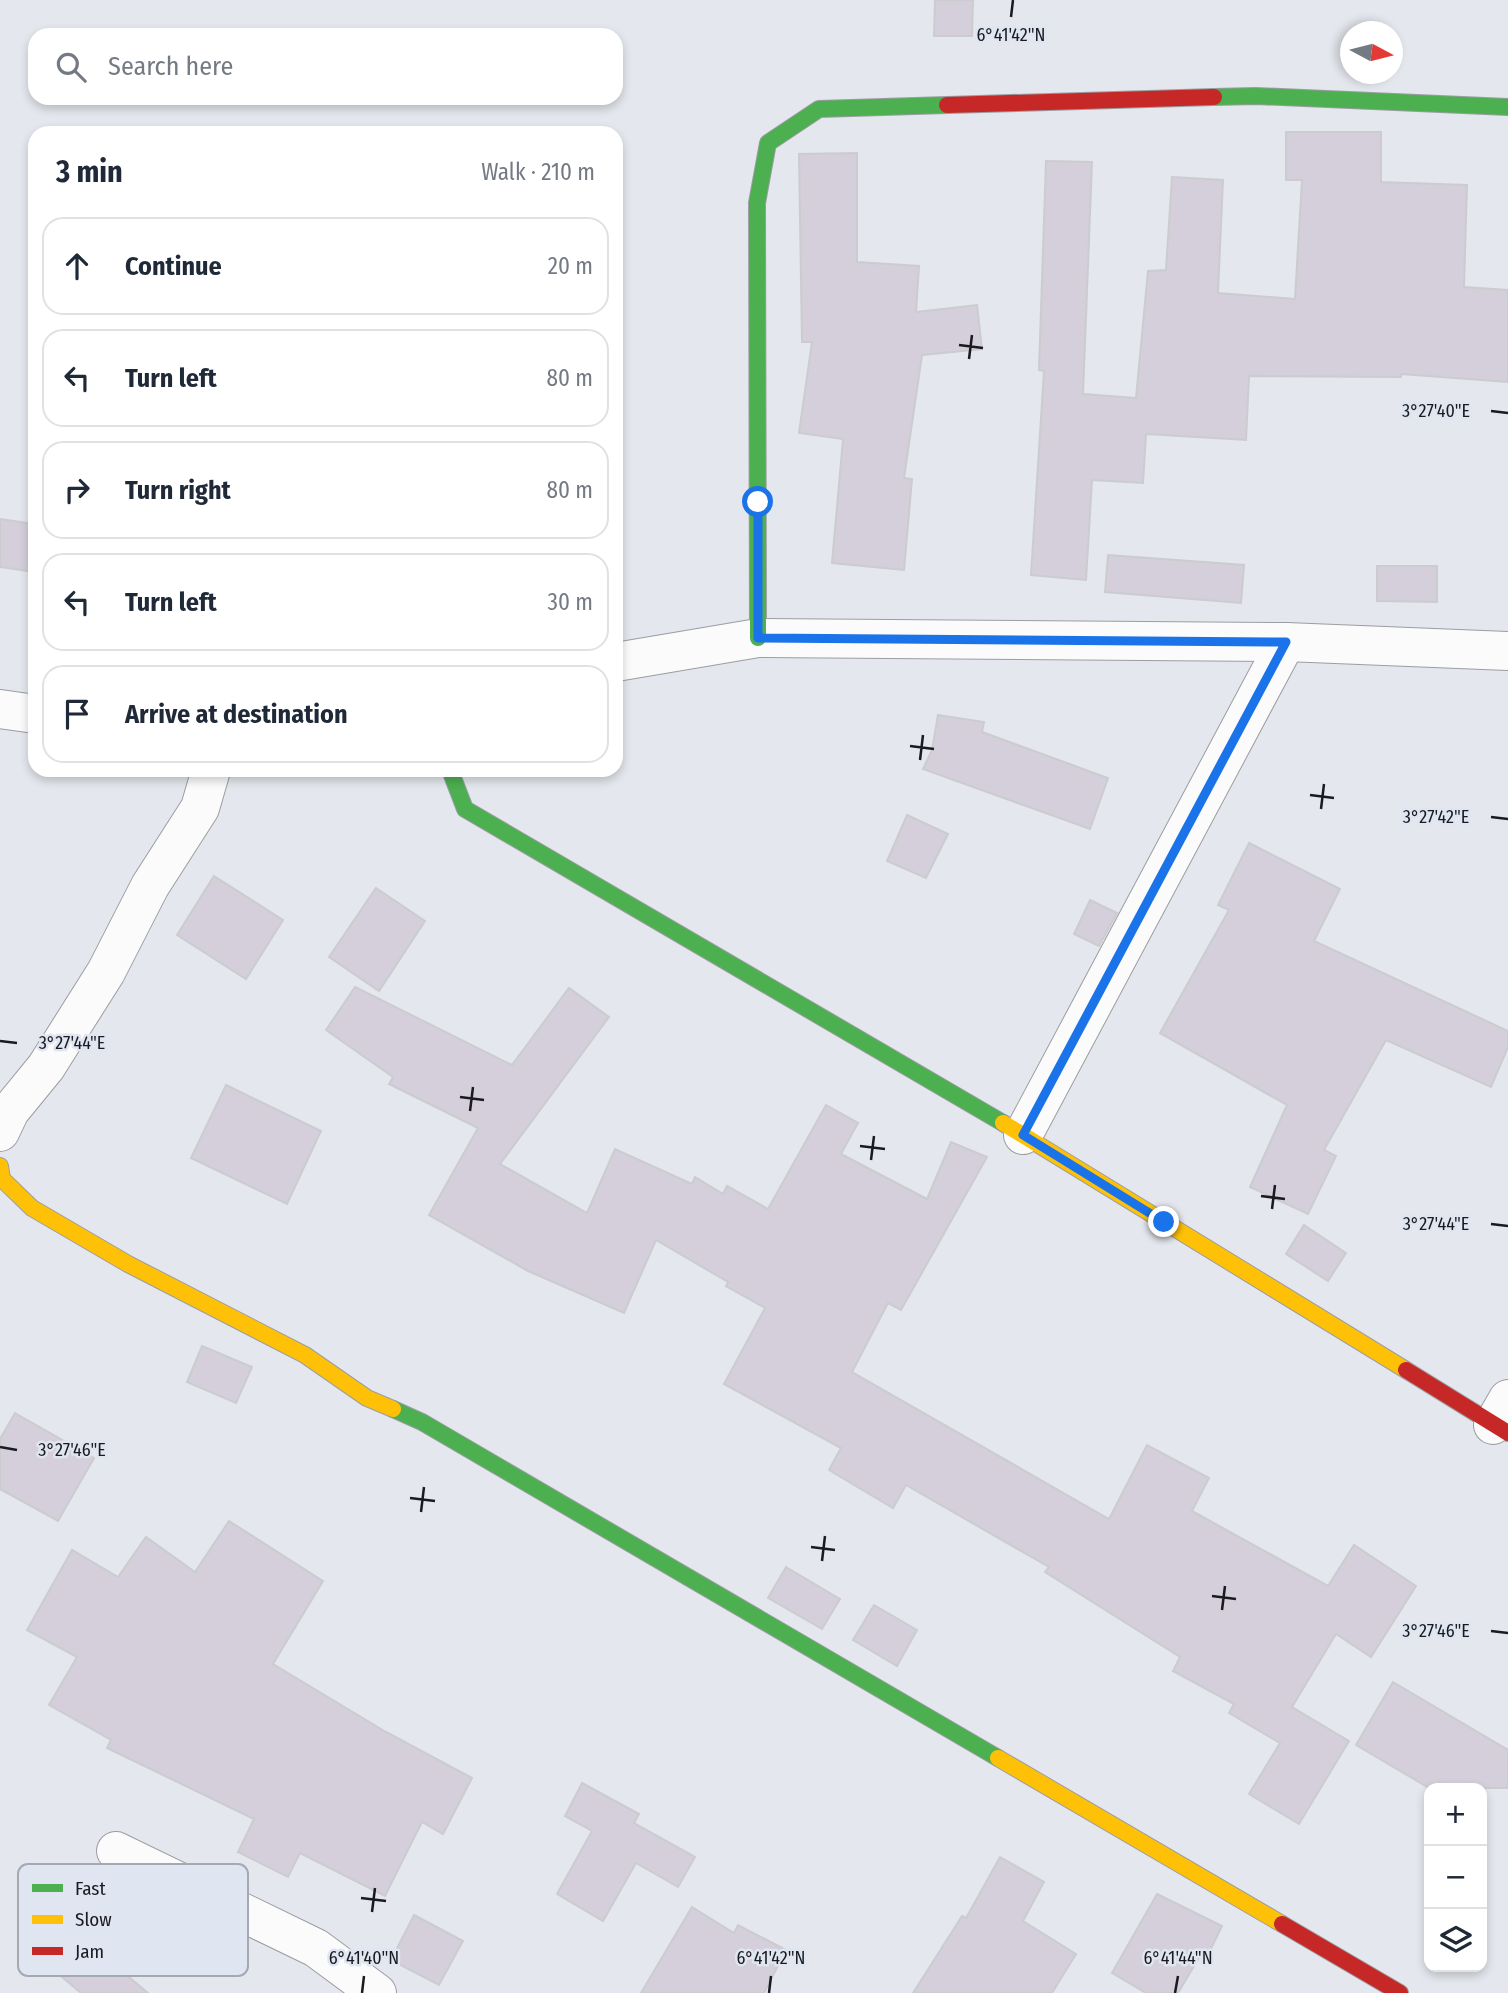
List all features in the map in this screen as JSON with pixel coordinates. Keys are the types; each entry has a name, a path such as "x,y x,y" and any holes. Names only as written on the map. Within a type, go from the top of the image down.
{"street":[{"path":"758,638 757,203 768,143 819,108 1256,96 1508,107"},
{"path":"623,661 758,638 1286,642 1508,651"},
{"path":"1023,1135 1286,642"},
{"path":"0,709 28,713"},
{"path":"0,1132 10,1111 46,1067 106,972 150,886 200,808 209,777"},
{"path":"453,777 465,809 1503,1419"},
{"path":"0,1166 2,1179 32,1208 263,1336 305,1355 367,1398 422,1422 1401,1993"},
{"path":"116,1851 143,1864"},
{"path":"248,1915 316,1948 377,1993"}],"building":[{"path":"935,0 973,0 972,36 934,36"},
{"path":"1286,132 1381,132 1381,182 1467,185 1464,287 1508,290 1508,382 1401,374 1401,377 1249,376 1246,440 1146,434 1143,483 1092,480 1086,580 1031,575 1044,371 1039,370 1046,161 1092,162 1083,394 1136,398 1148,271 1166,270 1172,177 1223,180 1218,293 1295,299 1302,180 1286,180"},
{"path":"857,153 857,262 919,266 916,312 977,305 982,349 922,355 904,478 912,479 904,570 832,563 843,439 799,433 812,342 802,342 799,154"},
{"path":"0,519 28,523 28,571 0,567"},
{"path":"1108,555 1244,565 1241,603 1105,592"},
{"path":"1377,566 1437,566 1437,602 1377,601"},
{"path":"938,715 984,722 982,732 1108,778 1090,829 923,769 932,750"},
{"path":"907,815 948,834 926,878 887,861"},
{"path":"1249,843 1340,889 1314,941 1508,1031 1508,1047 1491,1087 1386,1040 1324,1150 1336,1156 1308,1214 1250,1187 1287,1105 1160,1033 1229,910 1218,905"},
{"path":"214,876 283,920 246,979 177,935"},
{"path":"376,888 425,921 379,991 329,957"},
{"path":"1090,900 1117,913 1099,946 1074,934"},
{"path":"355,987 512,1065 569,988 609,1017 500,1164 587,1213 615,1149 692,1184 695,1177 723,1194 727,1186 768,1209 826,1105 858,1123 841,1154 927,1199 951,1142 987,1157 901,1310 888,1303 852,1372 1109,1519 1147,1445 1209,1478 1192,1511 1328,1586 1354,1545 1416,1586 1371,1657 1336,1634 1292,1707 1349,1741 1299,1824 1249,1794 1280,1743 1229,1713 1234,1704 1173,1671 1180,1657 1045,1572 1049,1567 906,1485 893,1508 829,1470 841,1448 724,1384 765,1308 726,1286 728,1282 656,1240 624,1313 528,1271 429,1215 478,1128 389,1084 393,1077 326,1030"},
{"path":"226,1085 321,1131 287,1204 191,1158"},
{"path":"1304,1225 1346,1253 1328,1281 1286,1254"},
{"path":"202,1346 252,1367 236,1403 187,1382"},
{"path":"15,1413 94,1458 58,1521 0,1489 0,1439"},
{"path":"229,1521 323,1581 273,1664 386,1732 472,1778 443,1834 422,1822 385,1896 300,1853 288,1877 238,1852 254,1819 107,1748 111,1740 49,1705 77,1657 27,1630 72,1550 118,1577 146,1537 195,1572"},
{"path":"786,1567 840,1599 822,1629 768,1598"},
{"path":"874,1605 917,1630 897,1666 853,1640"},
{"path":"1393,1682 1508,1750 1508,1788 1487,1788 1487,1783 1424,1785 1356,1745"},
{"path":"582,1783 639,1814 634,1823 695,1857 678,1887 636,1863 603,1921 557,1894 592,1831 565,1816"},
{"path":"1000,1857 1044,1882 1023,1921 1076,1954 1052,1993 913,1993 962,1916 966,1918"},
{"path":"1157,1894 1222,1926 1206,1959 1200,1956 1178,1993 1146,1993 1112,1973"},
{"path":"692,1907 734,1933 738,1925 786,1950 764,1993 641,1993"},
{"path":"414,1915 463,1941 439,1985 391,1960"},
{"path":"61,1976 128,1976 148,1993 81,1993"}],"traffic: fast":[{"path":"1214,97 1256,96 1508,107"},
{"path":"758,638 757,203 768,143 819,109 947,105"},
{"path":"453,777 465,809 1003,1123"},
{"path":"393,1409 422,1422 998,1758"}],"traffic: slow":[{"path":"1003,1123 1406,1370"},
{"path":"0,1166 2,1179 32,1208 128,1264 305,1355 367,1398 393,1409"},
{"path":"998,1758 1282,1924"}],"traffic: jam":[{"path":"947,105 1214,97"},
{"path":"1406,1370 1508,1433"},
{"path":"1282,1924 1400,1993"}],"route":[{"path":"758,502 758,638 1286,642 1023,1135 1164,1222"}]}
